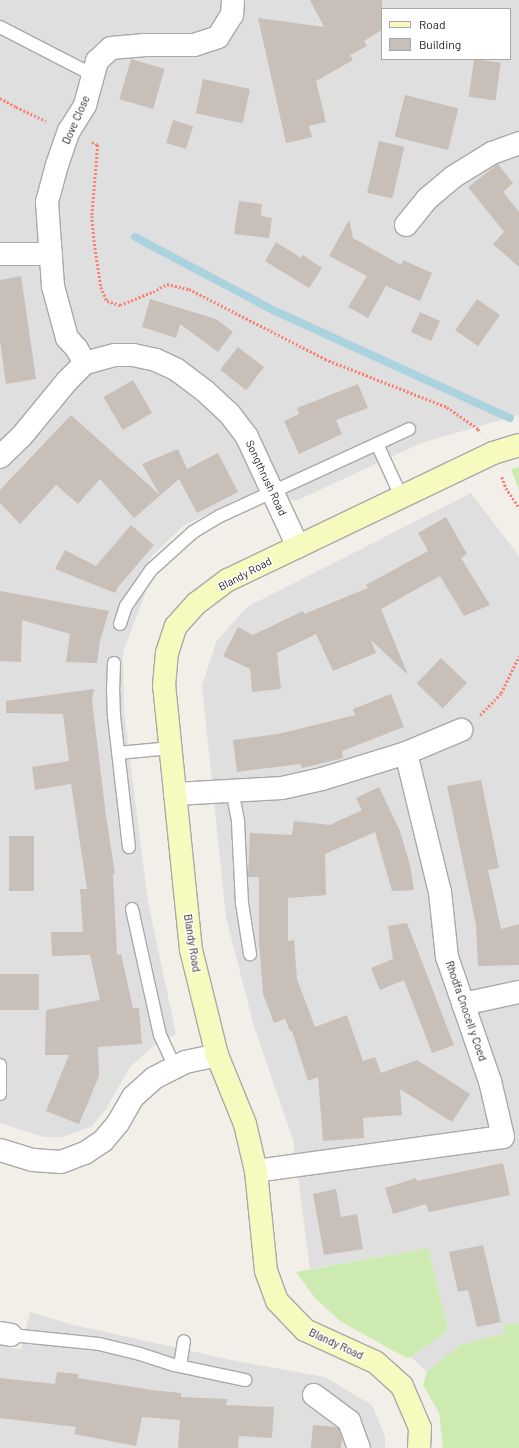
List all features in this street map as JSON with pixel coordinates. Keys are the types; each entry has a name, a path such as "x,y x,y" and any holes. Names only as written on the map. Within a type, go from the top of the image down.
{"street":[{"name":"Dove Close","path":"85,363 77,349 67,338 53,286 47,202 69,131 85,105 97,61 112,48 143,45 194,45 218,37 232,15 233,0"},
{"path":"406,225 427,199 453,177 492,153 519,142"},
{"path":"0,254 51,254"},
{"name":"Songthrush Road","path":"85,363 115,355 133,355 156,360 177,370 205,391 229,412 247,437 298,547"},
{"path":"0,457 21,437 67,381 85,363"},
{"name":"Blandy Road","path":"420,1448 420,1428 402,1386 375,1362 305,1330 277,1301 266,1271 256,1171 245,1124 217,1056 191,950 164,686 167,653 176,626 197,603 228,580 493,453 519,445"},
{"path":"175,794 282,788 322,778 406,753 461,730"},
{"name":"Rhodfa Cnocell y Coed","path":"256,1171 503,1137 490,1081 447,957 440,892 406,753"},
{"path":"463,1004 519,992"},
{"path":"0,1150 33,1160 61,1162 85,1153 103,1141 118,1123 133,1097 154,1078 185,1062 217,1056"},
{"path":"314,1395 349,1421 359,1448"}],"lane":[{"path":"0,27 93,75"},
{"path":"120,624 126,606 138,586 169,552 193,532 220,516 409,429"},
{"path":"377,444 404,495"},
{"path":"114,664 112,688 128,847"},
{"path":"118,753 170,748"},
{"path":"232,790 238,822 242,903 250,954"},
{"path":"132,909 160,1035 175,1067"},
{"path":"0,1065 0,1094"},
{"path":"5,1334 99,1344 180,1366 245,1380"},
{"path":"180,1366 184,1341"}],"path":[{"path":"0,98 98,145 92,216 101,287 107,301 120,304 153,292 168,284 188,289 318,356 447,407 478,429 493,453 506,488 519,507"},
{"path":"461,730 484,712 500,693 519,656"}],"shaded area":[{"path":"0,0 519,0 519,415 421,443 298,500 240,498 183,526 152,556 133,583 147,589 123,652 124,712 148,902 176,1034 152,1047 130,1067 106,1109 92,1126 63,1137 44,1137 0,1123"},
{"path":"471,493 519,556 519,1324 504,1324 504,1334 461,1344 427,1372 411,1357 446,1332 428,1248 310,1269 293,1140 253,1023 226,917 202,686 216,642 247,607"},
{"path":"30,1312 74,1325 236,1361 325,1377 372,1405 385,1437 385,1448 0,1448 0,1345 21,1350"}],"green space":[{"path":"519,467 519,490 511,469"},
{"path":"428,1248 447,1325 446,1332 411,1357 407,1358 340,1321 315,1298 296,1272"},
{"path":"504,1324 519,1324 519,1448 443,1448 439,1413 423,1385 427,1372 461,1344 504,1334"}],"building":[{"path":"310,0 382,0 381,31 364,41 367,46 350,55 353,60 316,81 326,122 309,126 312,137 286,143 258,18 324,27"},
{"path":"131,59 165,69 153,109 119,99"},
{"path":"474,60 501,63 495,100 469,97"},
{"path":"203,79 250,89 243,123 196,113"},
{"path":"405,95 458,108 448,150 395,137"},
{"path":"173,120 193,126 186,149 166,143"},
{"path":"379,141 404,147 392,198 367,193"},
{"path":"498,164 513,183 503,192 519,212 519,267 493,244 504,232 468,187"},
{"path":"239,201 262,204 261,216 272,218 269,238 234,234"},
{"path":"349,220 353,238 401,265 403,260 432,273 420,301 386,286 368,318 348,307 367,276 329,256"},
{"path":"276,242 301,258 303,255 322,268 309,288 265,261"},
{"path":"21,276 36,379 6,384 0,341 0,280"},
{"path":"150,299 216,319 233,332 218,352 180,324 176,338 142,327"},
{"path":"477,299 500,315 478,346 455,330"},
{"path":"420,312 440,321 431,341 411,332"},
{"path":"238,347 264,367 246,390 220,370"},
{"path":"133,380 152,413 123,430 104,397"},
{"path":"358,384 368,408 336,420 342,434 299,454 284,421 299,414 297,408"},
{"path":"71,415 160,495 142,464 178,449 187,469 218,453 238,492 197,513 179,479 134,518 100,479 78,504 56,485 20,524 0,503 0,490"},
{"path":"446,517 467,554 461,558 490,605 464,616 440,576 381,609 408,675 371,640 376,653 333,671 316,634 277,653 281,689 252,692 250,669 223,656 238,627 253,635 303,611 304,614 368,588 366,585 428,551 418,533"},
{"path":"131,525 154,545 118,587 115,593 55,569 65,550 96,566"},
{"path":"0,591 109,611 100,641 97,663 66,662 70,634 22,620 21,662 0,661"},
{"path":"441,658 467,683 443,708 417,683"},
{"path":"94,689 92,701 106,816 115,874 113,874 117,955 121,954 133,1008 139,1008 142,1044 98,1047 99,1076 79,1124 46,1111 69,1055 45,1055 46,1010 100,1000 90,955 52,956 51,932 83,932 80,889 87,889 71,784 35,790 32,767 69,761 63,714 6,713 6,701"},
{"path":"391,694 404,727 342,751 343,758 302,768 300,764 237,772 233,740 278,734 355,715 353,709"},
{"path":"481,780 499,868 488,870 501,929 519,924 519,965 478,966 476,925 447,786"},
{"path":"379,787 400,831 410,865 414,890 392,891 375,832 325,854 326,895 288,898 288,941 294,940 297,979 315,1027 347,1015 363,1061 375,1057 381,1073 417,1060 470,1094 452,1122 400,1089 402,1115 363,1118 364,1138 323,1141 318,1077 308,1081 292,1031 290,1031 285,1019 274,1023 263,994 259,941 259,877 248,877 250,833 292,835 294,821 330,825 362,810 356,798"},
{"path":"9,836 34,836 34,891 9,891"},
{"path":"407,923 454,1045 432,1053 404,980 380,990 371,968 393,959 388,926"},
{"path":"0,974 39,974 39,1010 0,1010"},
{"path":"503,1163 510,1195 429,1212 426,1204 393,1214 385,1188 416,1178 417,1181"},
{"path":"336,1189 341,1217 357,1214 363,1249 324,1255 313,1194"},
{"path":"483,1245 501,1322 477,1327 468,1290 458,1292 449,1252"},
{"path":"57,1372 79,1374 78,1378 151,1390 181,1393 181,1397 227,1399 226,1405 274,1407 272,1438 239,1436 238,1448 178,1448 180,1420 142,1417 136,1446 74,1434 76,1427 0,1418 0,1378 55,1384"},
{"path":"313,1425 336,1427 339,1429 342,1439 341,1448 311,1448"}],"waterway":[{"path":"135,237 275,311 510,418"}]}
